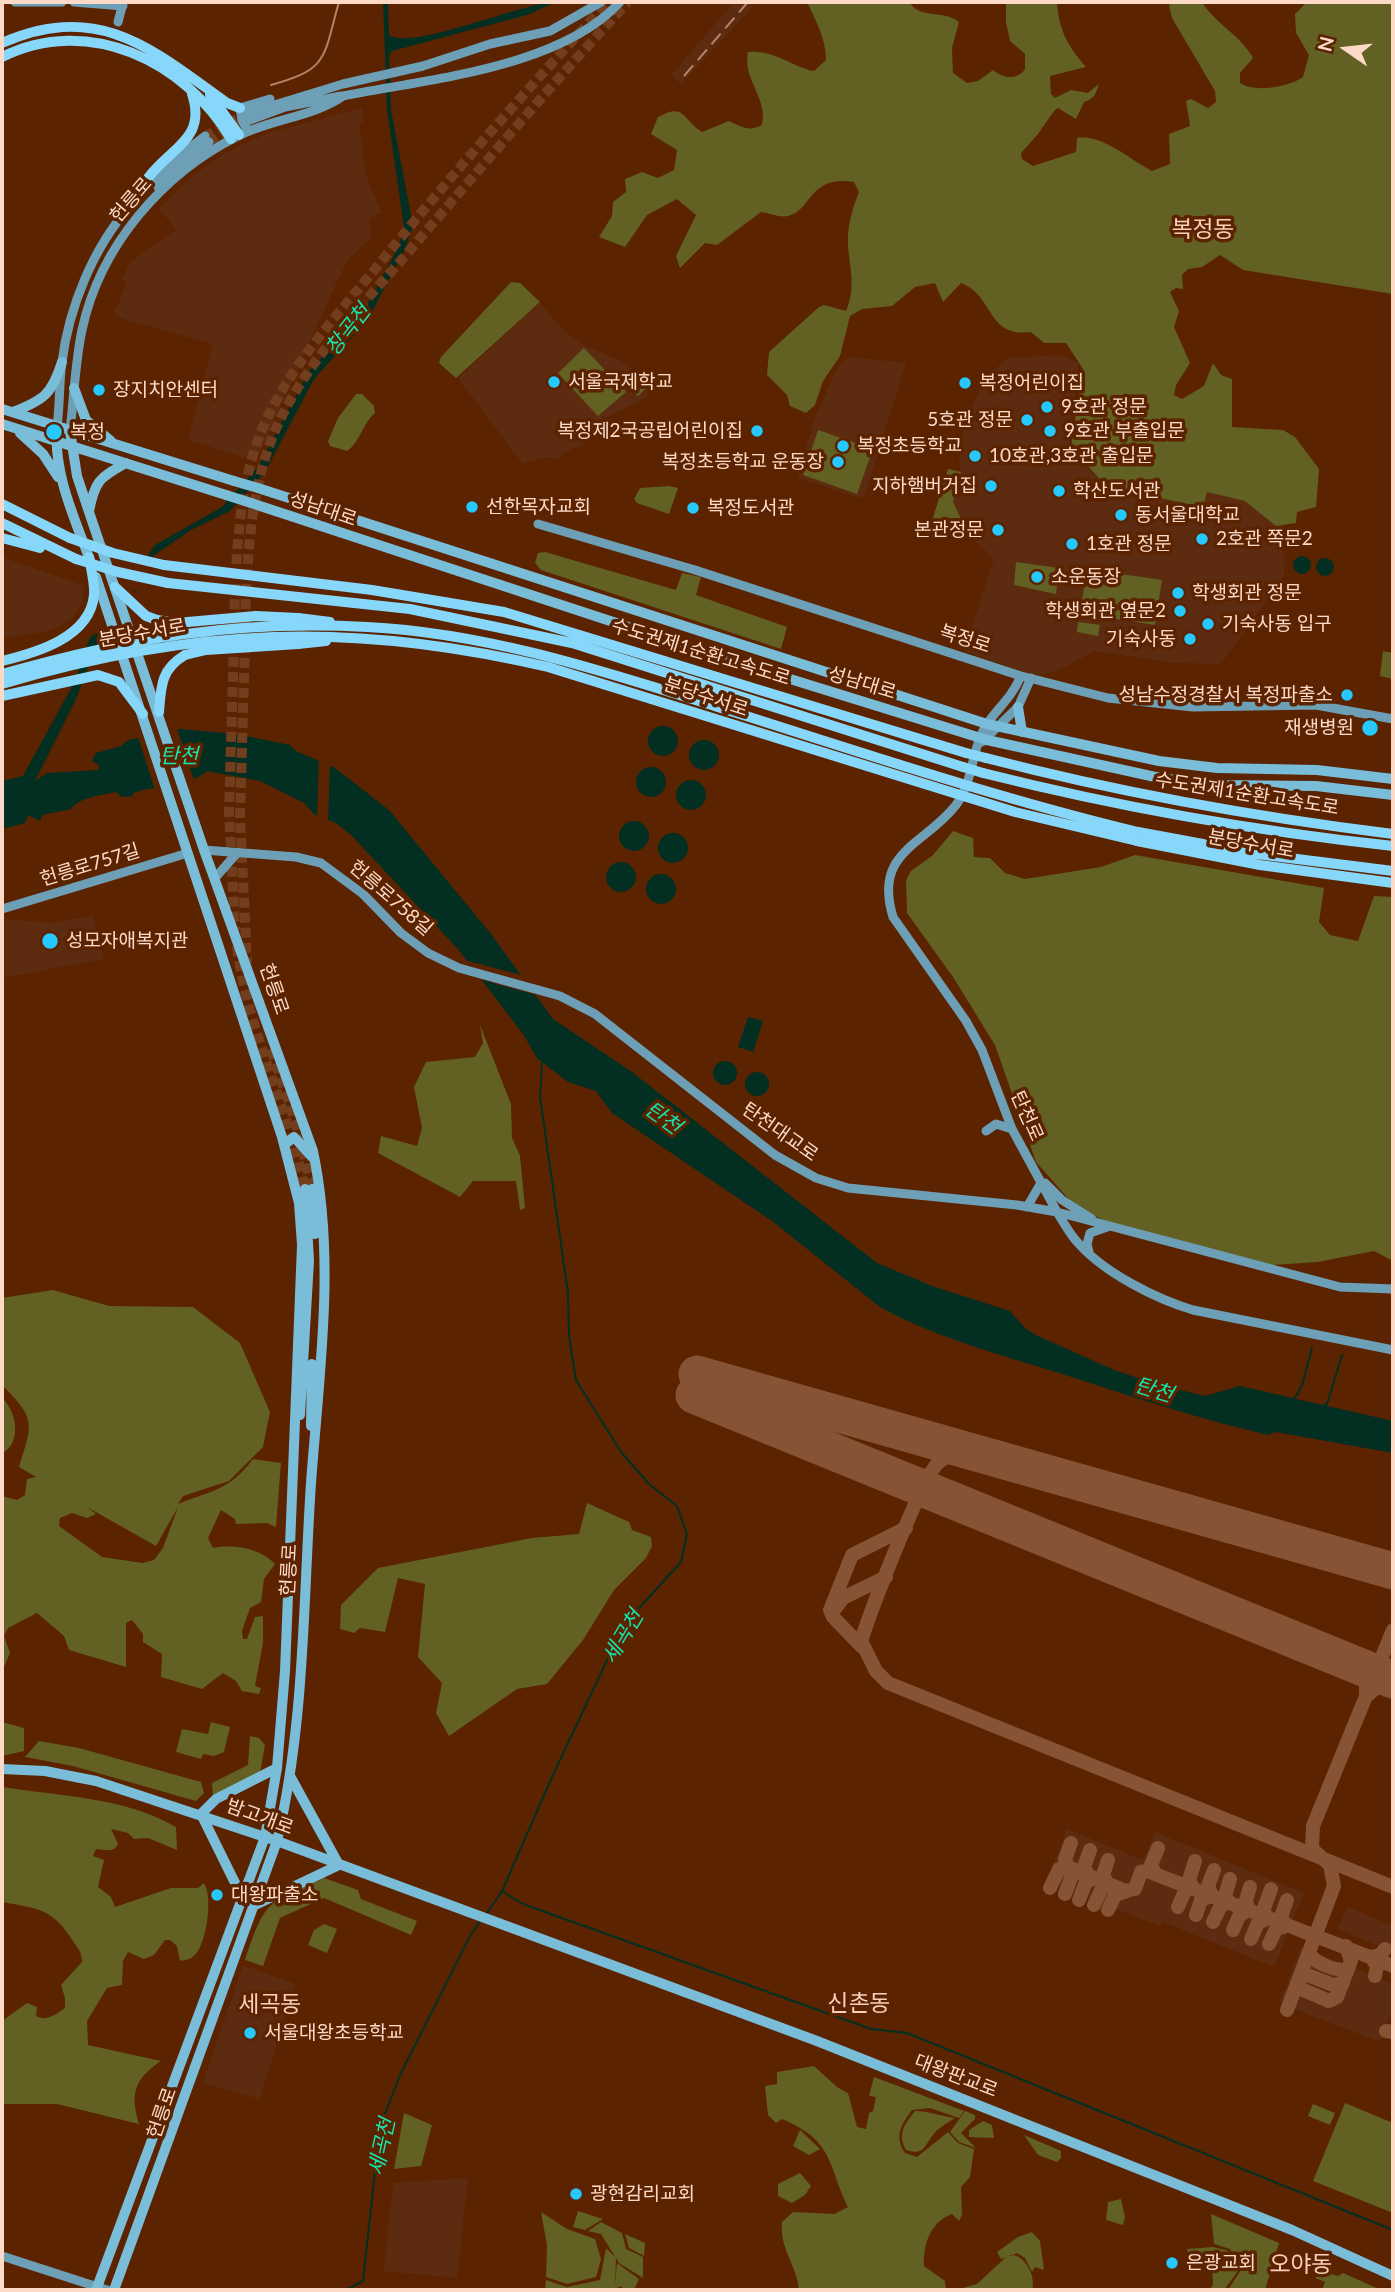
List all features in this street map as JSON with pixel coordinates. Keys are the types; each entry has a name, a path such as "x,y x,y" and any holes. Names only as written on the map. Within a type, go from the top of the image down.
{"highway":[{"path":"2,43 56,29 102,30 140,43 183,69 209,107 240,135"},
{"path":"2,57 50,41 74,39 101,43 134,52 245,114"},
{"path":"127,210 148,177 192,133 197,108 196,87"},
{"name":"수도권제1순환고속도로","path":"2,504 70,538 164,565 324,587 372,590 504,612 986,758 1172,801 1310,824 1393,834"},
{"name":"수도권제1순환고속도로","path":"2,523 76,559 168,583 370,605 472,620 572,643 963,767 1098,802 1301,836 1393,846"},
{"path":"2,538 59,552"},
{"path":"2,661 46,650 61,641 82,620 94,595 89,557"},
{"path":"115,587 146,616 157,620 176,623 256,616 367,632"},
{"name":"분당수서로","path":"2,674 105,646 215,628 367,632 481,651 548,667 1014,813 1138,836 1393,871"},
{"path":"159,712 161,680 174,662 185,655 206,650 367,632"},
{"name":"분당수서로","path":"2,684 98,657 163,645 283,635 367,632"},
{"path":"2,696 83,677 105,676 127,690 143,714"},
{"name":"분당수서로","path":"1138,836 1260,864 1393,883"}],"main road":[{"path":"15,2 62,2"},
{"path":"74,2 123,4 118,22"},
{"path":"240,135 245,114 317,87 343,85 407,71 490,44 550,31 601,2"},
{"name":"헌릉로","path":"134,219 168,184 240,135 332,104 343,96 486,69 556,46 603,20 620,2"},
{"path":"245,114 343,96"},
{"name":"헌릉로","path":"100,2289 265,1837 277,1768 292,1489 302,1245 299,1203 284,1145 188,850 61,482 56,441 62,362 72,318 87,274 127,210 165,167 207,139 175,167 150,195 109,258 93,292 82,329 70,446 89,512 203,846 315,1160 321,1191 325,1259 321,1391 311,1483 299,1706 290,1776 276,1841 114,2290"},
{"path":"13,412 37,403 47,395 55,384 62,362"},
{"path":"74,388 86,420 117,446"},
{"name":"성남대로","path":"2,409 258,488 987,724 1158,761 1217,768 1317,770 1393,779"},
{"path":"6,425 43,454 61,482"},
{"name":"성남대로","path":"6,425 983,740 1160,778 1216,785 1327,787 1393,794"},
{"path":"89,512 94,488 100,479 126,463"},
{"name":"복정로","path":"538,524 695,570 1026,677 1108,698 1149,705 1316,705 1393,719"},
{"path":"1022,732 1018,707 1026,677"},
{"name":"탄천로","path":"1026,677 987,724 969,781 956,805 896,859 889,878 887,898 893,917 966,1021 982,1050 1012,1129 1057,1212 1080,1246 1153,1295 1182,1307 1393,1350"},
{"path":"983,740 1000,727 1018,707"},
{"name":"헌릉로758길","path":"203,846 237,853 296,857 321,863 363,894 410,940 459,968 560,996"},
{"name":"헌릉로757길","path":"2,909 188,850"},
{"path":"215,878 237,853"},
{"name":"탄천대교로","path":"560,996 620,1031 775,1155 817,1178 848,1188 1057,1212"},
{"path":"986,1131 996,1124 1012,1129"},
{"path":"284,1145 289,1138 298,1139 315,1160"},
{"path":"1031,1166 1062,1200 1096,1222"},
{"path":"1022,1206 1041,1183"},
{"path":"292,1489 306,1360 309,1189 316,1260 311,1483"},
{"path":"1057,1212 1340,1287 1393,1289"},
{"path":"1090,1253 1087,1244 1090,1233 1110,1226"},
{"path":"242,1897 201,1814 216,1799 277,1768"},
{"name":"밤고개로","path":"2,1769 45,1772 96,1781 201,1814 499,1924"},
{"path":"253,1906 340,1864 290,1776"},
{"name":"대왕판교로","path":"499,1924 985,2106 1292,2230 1393,2276"},
{"path":"2,2256 100,2289"}],"shaded area":[{"path":"734,2 757,2 681,84 671,75"},
{"path":"807,2 909,2 920,11 953,18 959,22 952,48 953,73 967,83 978,81 993,70 1001,75 1014,77 1025,69 1025,54 1010,41 1006,2 1057,2 1065,37 1086,67 1050,76 1051,94 1055,98 1071,90 1088,93 1099,84 1094,96 1084,102 1076,119 1058,108 1054,111 1021,153 1022,159 1033,166 1076,152 1077,138 1087,138 1116,149 1152,171 1170,164 1169,134 1190,126 1186,101 1191,99 1208,108 1216,102 1215,91 1172,18 1169,6 1171,2 1202,2 1253,58 1240,73 1240,83 1263,88 1281,86 1303,77 1309,55 1296,33 1295,14 1307,2 1393,2 1393,294 1243,270 1220,255 1202,267 1188,269 1182,275 1183,289 1176,288 1170,292 1179,311 1174,327 1190,363 1176,385 1174,395 1182,399 1204,386 1213,363 1221,375 1232,379 1232,427 1283,430 1295,437 1319,469 1316,507 1297,512 1296,523 1276,526 1245,501 1207,492 1203,507 1107,487 1071,447 1083,369 1066,343 1044,343 1031,332 1006,329 998,323 980,297 961,283 943,302 935,283 915,287 892,306 862,309 850,316 840,356 823,381 815,405 806,413 790,406 787,395 767,375 769,352 819,307 824,305 846,311 852,287 848,232 859,192 854,182 839,181 819,188 802,208 788,216 761,212 717,245 705,243 680,268 676,256 696,215 677,199 647,215 625,247 599,237 612,216 613,202 626,192 625,179 642,172 658,178 674,170 677,150 651,134 658,117 673,111 679,112 702,132 729,121 746,128 757,127 762,125 762,106 748,71 748,52 774,55 814,71 826,60 822,37"},
{"path":"362,108 364,122 359,123 366,175 381,212 369,220 372,237 349,259 339,277 256,461 188,440 213,344 120,318 114,313 127,283 122,279 130,262 176,230 159,208 195,174 225,153 268,133"},
{"path":"511,282 520,283 540,302 456,378 439,363 441,357"},
{"name":"서울국제학교","path":"540,303 562,329 582,344 625,363 651,386 646,398 581,430 584,444 563,453 559,460 545,457 523,464 458,378"},
{"path":"584,348 626,392 598,416 558,373"},
{"name":"동서울대학교","path":"1059,355 1079,363 1069,445 1107,487 1231,491 1283,514 1284,576 1221,664 1173,663 1095,651 1057,671 1036,676 964,651 994,559 968,533 953,502 961,472 959,462 965,421 986,377 1008,358"},
{"name":"복정초등학교","path":"850,357 906,363 865,495 859,498 799,478 798,474 815,418 838,366"},
{"path":"630,371 647,387 638,396 621,380"},
{"path":"356,394 362,394 374,406 375,413 355,444 347,451 330,446 328,441 338,418"},
{"name":"복정초등학교 운동장","path":"818,430 873,449 857,494 803,475"},
{"path":"948,469 961,472 953,502 968,533 932,521"},
{"path":"640,488 678,488 669,514 637,503 634,499"},
{"path":"545,552 676,590 682,573 701,577 696,595 787,627 781,649 541,570 535,563 538,553"},
{"path":"2,557 84,586 83,601 71,620 49,631 2,638"},
{"name":"소운동장","path":"1016,562 1059,568 1056,594 1014,585"},
{"path":"1087,569 1162,580 1155,625 1080,613"},
{"path":"1078,622 1100,625 1098,636 1077,632"},
{"path":"1383,651 1393,653 1393,679 1380,676"},
{"path":"953,831 973,838 974,857 990,858 1005,873 1025,879 1101,867 1135,855 1324,888 1319,922 1330,935 1358,941 1374,896 1393,897 1393,1261 1374,1251 1318,1262 1272,1265 1114,1226 1073,1204 1036,1162 995,1045 953,977 907,913 906,880 911,871 933,855"},
{"name":"성모자애복지관","path":"93,915 104,959 2,978 2,919 55,923"},
{"path":"480,1025 511,1104 512,1138 520,1156 525,1208 520,1210 516,1181 473,1181 460,1197 378,1153 381,1136 417,1146 422,1128 414,1087 426,1062 475,1057 483,1043"},
{"path":"53,1290 109,1306 193,1307 240,1343 270,1412 263,1447 229,1481 183,1496 178,1504 228,1484 253,1459 281,1463 276,1527 267,1523 236,1524 235,1519 221,1510 208,1538 213,1548 246,1548 262,1554 275,1564 264,1579 261,1602 250,1608 242,1631 243,1639 247,1639 255,1617 263,1616 263,1643 255,1686 261,1688 259,1694 242,1691 236,1681 223,1673 202,1689 161,1677 162,1654 143,1642 143,1634 132,1620 126,1623 126,1667 69,1650 64,1636 37,1613 8,1628 4,1636 10,1653 2,1672 2,1496 17,1500 25,1495 27,1479 36,1477 19,1467 29,1422 21,1406 2,1385 2,1298","holes":["87,1507 156,1546 178,1507 163,1548 154,1560 143,1563 102,1557 59,1526 60,1518 72,1513 87,1518 96,1514"]},
{"path":"2,1398 14,1419 15,1435 8,1449 2,1453"},
{"path":"587,1503 629,1522 632,1530 651,1537 652,1546 646,1558 614,1590 583,1640 547,1684 517,1689 449,1736 436,1713 442,1683 418,1657 425,1584 398,1578 385,1632 360,1628 354,1633 340,1629 341,1605 378,1568 532,1538 579,1534"},
{"path":"2,1722 24,1728 24,1751 2,1756"},
{"path":"211,1722 230,1727 224,1752 214,1756 203,1754 201,1759 176,1752 182,1729 208,1734"},
{"path":"250,1736 259,1738 265,1745 260,1773 213,1798 212,1783 248,1765"},
{"path":"39,1741 79,1748 201,1782 204,1793 196,1801 73,1766 25,1757"},
{"path":"2,1787 135,1809 176,1827 177,1850 148,1838 134,1839 128,1833 111,1829 118,1844 116,1847 108,1850 96,1849 93,1856 104,1860 98,1887 111,1897 115,1907 171,1888 198,1888 204,1883 207,1890 205,1930 195,1955 180,1961 177,1946 170,1940 165,1940 154,1955 144,1959 128,1952 123,1961 122,1985 107,1988 87,2021 88,2045 161,2061 145,2074 137,2088 135,2104 139,2124 57,2104 2,2104 2,2021 27,2003 37,2007 36,2016 40,2018 51,2016 65,2008 61,1985 82,1962 73,1941 51,1916 35,1909 2,1902"},
{"path":"1067,1829 1143,1860 1155,1832 1304,1893 1274,1967 1163,1922 1160,1926 1046,1882"},
{"path":"324,1878 358,1890 361,1899 417,1921 411,1935 324,1898 280,1918 263,1966 245,1960 264,1913 279,1899"},
{"path":"1347,1907 1393,1926 1393,1952 1338,1929"},
{"path":"324,1924 337,1929 327,1953 308,1945 314,1930"},
{"path":"1301,1947 1393,1984 1393,2010 1380,2042 1279,2003"},
{"name":"서울대왕초등학교","path":"243,1965 295,1984 260,2099 203,2083"},
{"path":"814,2066 837,2087 848,2093 857,2127 866,2129 869,2113 873,2111 876,2097 869,2096 874,2077 964,2111 959,2118 930,2108 912,2110 899,2136 905,2153 917,2157 948,2132 958,2143 974,2149 970,2177 961,2187 962,2215 959,2221 952,2214 938,2223 929,2235 925,2250 924,2266 945,2281 946,2290 799,2290 783,2240 782,2222 793,2212 834,2214 848,2207 832,2166 820,2145 799,2127 782,2119 776,2123 768,2115 765,2086 777,2084 777,2072"},
{"path":"1345,2103 1393,2123 1393,2213 1313,2181"},
{"path":"1313,2104 1335,2113 1330,2125 1308,2116"},
{"path":"915,2111 955,2118 937,2131 922,2150 916,2152 906,2150 902,2139 905,2125"},
{"path":"965,2111 975,2115 975,2119 961,2133 976,2148 959,2142 950,2132"},
{"path":"404,2113 432,2125 421,2166 394,2169"},
{"path":"983,2121 992,2125 994,2138 969,2137 969,2130"},
{"path":"800,2130 820,2149 809,2155 793,2146"},
{"path":"1024,2135 1061,2151 1061,2158 1057,2162 1038,2155"},
{"path":"800,2173 811,2186 805,2195 792,2203 778,2196 778,2184"},
{"path":"468,2178 457,2278 384,2271 393,2183"},
{"path":"1121,2199 1125,2217 1123,2225 1106,2220 1108,2202"},
{"path":"578,2211 603,2219 585,2230 573,2227"},
{"path":"541,2212 567,2229 595,2239 601,2259 596,2277 567,2284 546,2277 547,2245"},
{"path":"1211,2214 1279,2243 1265,2290 1228,2290 1241,2270 1230,2249 1214,2244"},
{"path":"601,2222 622,2233 626,2249 643,2257 643,2278 619,2263 601,2234 588,2231"},
{"path":"1032,2232 1040,2241 1044,2270 1035,2267 1032,2272 1025,2258 1017,2253 1001,2259 997,2252 1018,2237"},
{"path":"625,2234 645,2243 644,2256 629,2248"},
{"path":"1213,2247 1229,2251 1238,2271 1224,2290 1209,2290 1213,2285 1212,2267 1207,2262 1191,2262 1187,2249"},
{"path":"606,2248 616,2258 615,2286 617,2263 639,2279 634,2290 624,2290 621,2286 614,2290 545,2290 546,2280 567,2287 600,2280"},
{"path":"1014,2255 1023,2260 1029,2269 1033,2280 1032,2290 956,2290 977,2284 1006,2257"},
{"path":"1324,2272 1338,2276 1343,2273 1381,2290 1322,2290 1325,2282 1315,2278"}],"water":[{"name":"창곡천","path":"383,2 388,2 389,35 402,38 444,32 519,9 556,2 527,15 392,51 389,56 391,110 413,226 405,249 367,321 314,379 265,472 230,511 191,530 153,556 135,593 129,583 155,545 222,507 258,467 309,371 361,316 398,248 404,227 387,110"},
{"path":"1302,556 1308,559 1311,565 1308,571 1302,574 1296,571 1293,565 1296,559"},
{"path":"1325,558 1331,561 1334,567 1331,573 1325,576 1319,573 1316,567 1319,561"},
{"name":"탄천","path":"97,633 99,638 76,699 35,781 47,773 98,770 99,765 92,761 96,753 121,746 128,740 180,729 236,734 290,745 296,751 335,768 389,810 491,934 553,1019 632,1072 877,1263 932,1286 1010,1311 1026,1329 1036,1335 1114,1370 1156,1384 1205,1396 1240,1386 1393,1421 1393,1453 1276,1432 1268,1435 1214,1421 967,1344 880,1307 772,1221 612,1113 596,1091 568,1082 537,1058 523,1034 457,948 352,836 336,823 315,815 304,803 260,781 207,771 191,780 142,790 133,793 133,796 122,797 116,792 92,797 71,809 42,815 40,821 28,815 25,823 2,829 2,781 23,776 75,681 90,637"},
{"path":"663,726 674,730 678,741 674,752 663,756 652,752 648,741 652,730"},
{"path":"704,740 715,744 719,755 715,766 704,770 693,766 689,755 693,744"},
{"path":"651,767 657,768 665,776 665,788 657,796 651,797 645,796 637,788 636,782 637,776 645,768"},
{"path":"691,780 702,784 706,795 702,806 691,810 680,806 676,795 680,784"},
{"path":"634,821 645,825 649,836 645,847 634,851 623,847 619,836 623,825"},
{"path":"673,833 684,837 688,848 684,859 673,863 662,859 658,848 662,837"},
{"path":"621,862 632,866 636,877 632,888 621,892 610,888 606,877 610,866"},
{"path":"661,874 672,878 676,889 672,900 661,904 650,900 646,889 650,878"},
{"path":"748,1017 763,1021 753,1052 738,1047"},
{"path":"725,1061 736,1068 737,1073 730,1084 725,1085 714,1078 713,1073 720,1062"},
{"path":"752,1072 762,1072 769,1079 769,1089 762,1096 752,1096 745,1089 745,1079"}],"pier":[{"path":"144,554 156,558 141,591 128,590 126,581"},
{"path":"176,726 195,783 155,790 137,734"},
{"path":"319,756 330,761 328,824 317,820"},
{"path":"461,959 525,976 539,996 475,978"}],"waterway":[{"name":"세곡천","path":"487,1913 502,1891 609,1656 630,1618 681,1562 687,1534 677,1506 649,1484 621,1452 576,1380 569,1336 568,1293 540,1097 542,1062"},
{"path":"1294,1400 1302,1385 1312,1348"},
{"path":"1323,1406 1327,1404 1342,1355"},
{"path":"503,1892 523,1904 871,2029 907,2033 1393,2230"},
{"name":"세곡천","path":"346,2290 363,2281 377,2153 385,2114 400,2075 470,1936 481,1920"}],"taxiway":[{"path":"975,1453 952,1455 939,1462 909,1517 861,1641 876,1671 888,1683 1393,1887"},
{"path":"862,1647 833,1617 830,1610 852,1555 906,1528"},
{"path":"1366,1564 1393,1581"},
{"path":"834,1610 843,1598 886,1577"},
{"path":"1287,2010 1334,1886 1330,1865 1312,1849 1313,1826 1393,1630"},
{"path":"1353,1664 1366,1682 1366,1696"},
{"path":"1369,1694 1382,1682 1393,1682"},
{"path":"1071,1843 1065,1859 1068,1867 1125,1891 1135,1889 1141,1872 1147,1871 1393,1966"},
{"path":"1155,1873 1151,1865 1158,1848"},
{"path":"1088,1875 1084,1867 1090,1850"},
{"path":"1107,1883 1103,1875 1108,1860"},
{"path":"1178,1907 1185,1891 1193,1888 1189,1880 1195,1861"},
{"path":"1050,1888 1059,1869 1068,1867"},
{"path":"1196,1915 1201,1900 1212,1896 1208,1886 1214,1870"},
{"path":"1065,1894 1072,1875 1080,1872"},
{"path":"1079,1900 1086,1882 1094,1878"},
{"path":"1213,1922 1221,1905 1229,1903 1225,1896 1230,1879"},
{"path":"1094,1905 1103,1886 1112,1885"},
{"path":"1233,1930 1239,1916 1248,1910 1246,1900 1250,1887"},
{"path":"1251,1939 1258,1923 1268,1918 1263,1911 1271,1889"},
{"path":"1108,1910 1115,1895 1127,1891"},
{"path":"1269,1944 1276,1929 1286,1926 1281,1917 1287,1900"},
{"path":"1298,1981 1301,1989 1329,2001 1337,1997 1351,1961 1346,1946"},
{"path":"1375,1976 1377,1966 1371,1957 1380,1955 1385,1949"},
{"path":"1309,1953 1326,1966 1348,1969"},
{"path":"1303,1968 1305,1974 1333,1985 1343,1983"},
{"path":"1386,2031 1393,2032"}],"runway":[{"path":"697,1374 1393,1571"},
{"path":"694,1395 1393,1680"}],"tunnel":[{"path":"234,624 239,531 246,484 258,440 279,395 307,352 429,204 608,2"},
{"path":"245,624 251,526 260,476 275,431 300,383 350,318 628,2"},
{"path":"205,136 245,114"},
{"path":"209,142 250,120"},
{"path":"234,642 229,812 235,931"},
{"path":"245,643 240,816 247,963"},
{"path":"237,946 249,1008 289,1128 305,1189"},
{"path":"271,1049 299,1134 312,1189"}],"tram line":[{"path":"271,85 304,73 321,58 339,2"}],"railway":[{"path":"684,76 748,2"}],"place":[{"name":"서울국제학교","path":"554,382"},
{"name":"복정어린이집","path":"965,383"},
{"name":"장지치안센터","path":"99,390"},
{"name":"9호관 정문","path":"1047,407"},
{"name":"5호관 정문","path":"1027,420"},
{"name":"복정제2국공립어린이집","path":"757,431"},
{"name":"9호관 부출입문","path":"1050,431"},
{"name":"복정","path":"54,432"},
{"name":"복정초등학교","path":"843,446"},
{"name":"10호관,3호관 출입문","path":"975,456"},
{"name":"복정초등학교 운동장","path":"838,462"},
{"name":"지하햄버거집","path":"991,486"},
{"name":"학산도서관","path":"1059,491"},
{"name":"선한목자교회","path":"472,507"},
{"name":"복정도서관","path":"693,508"},
{"name":"동서울대학교","path":"1121,515"},
{"name":"본관정문","path":"998,530"},
{"name":"2호관 쪽문2","path":"1202,539"},
{"name":"1호관 정문","path":"1072,544"},
{"name":"소운동장","path":"1037,577"},
{"name":"학생회관 정문","path":"1178,593"},
{"name":"학생회관 옆문2","path":"1180,611"},
{"name":"기숙사동 입구","path":"1208,624"},
{"name":"기숙사동","path":"1190,639"},
{"name":"성남수정경찰서 복정파출소","path":"1347,695"},
{"name":"재생병원","path":"1370,728"},
{"name":"성모자애복지관","path":"50,941"},
{"name":"대왕파출소","path":"217,1895"},
{"name":"서울대왕초등학교","path":"250,2033"},
{"name":"광현감리교회","path":"576,2194"},
{"name":"은광교회","path":"1172,2263"}],"district":[{"name":"복정동","path":"1203,230"},
{"name":"신촌동","path":"859,2004"},
{"name":"세곡동","path":"270,2005"},
{"name":"오야동","path":"1301,2265"}]}
